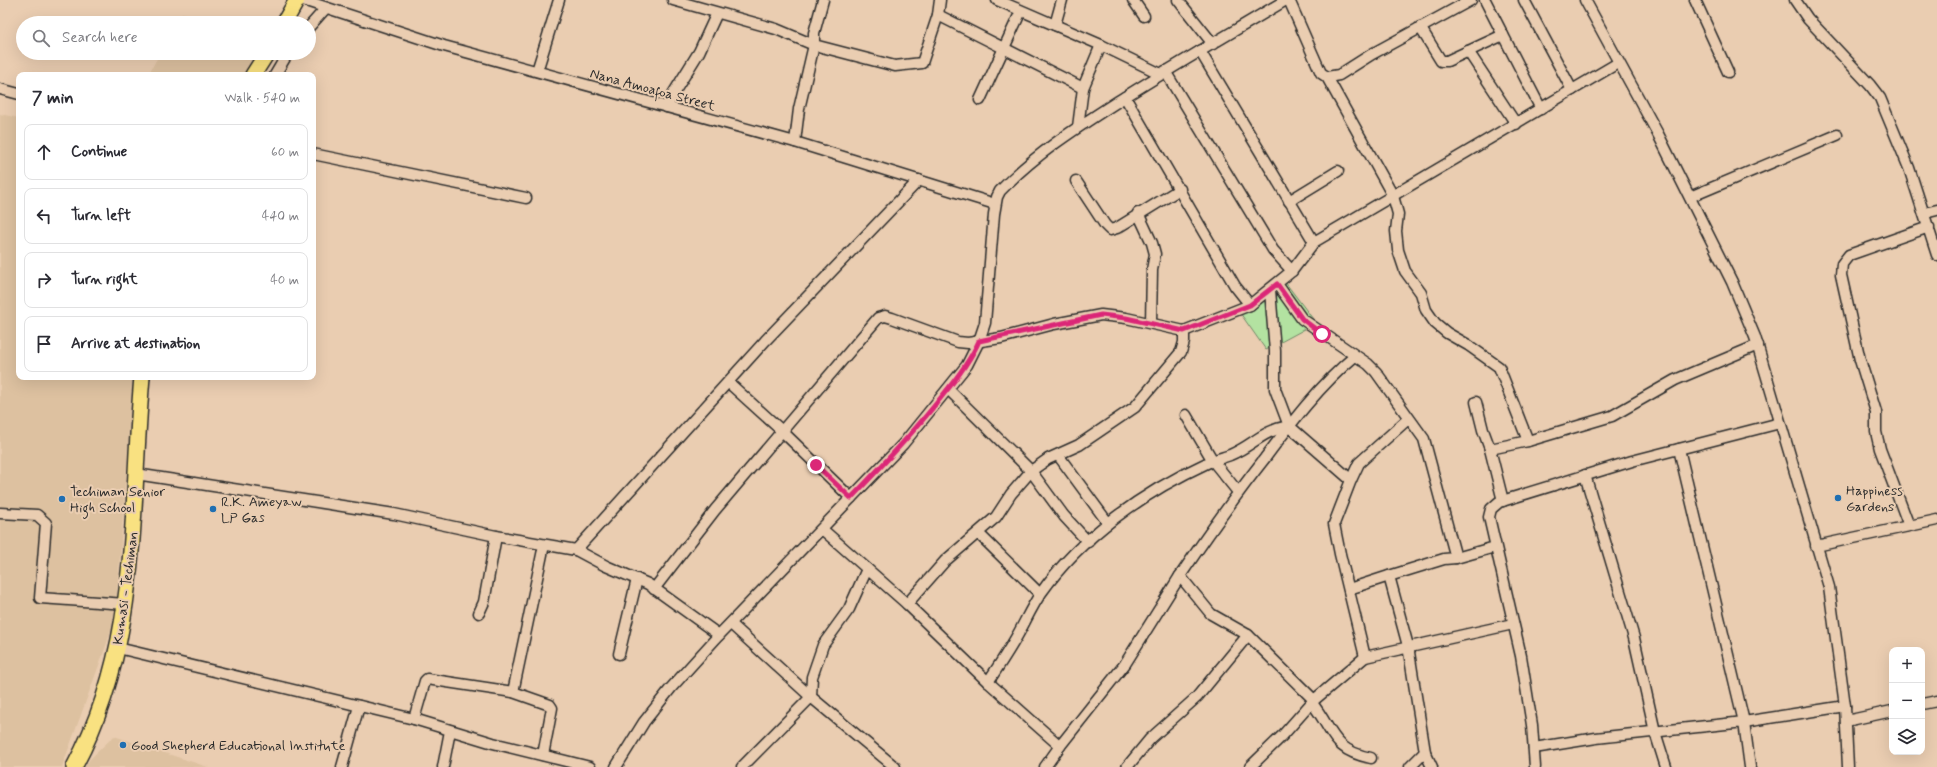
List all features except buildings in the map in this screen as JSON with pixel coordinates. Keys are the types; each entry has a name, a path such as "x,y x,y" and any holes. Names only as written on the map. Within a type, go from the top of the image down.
{"highway":[{"path":"288,16 297,0"},
{"path":"255,72 263,60"},
{"name":"Kumasi - Techiman","path":"74,767 95,719 118,648 126,604 133,542 142,380"}],"street":[{"name":"Nana Amoafoa Street","path":"303,0 444,46 796,142 995,204"},
{"path":"538,71 559,0"},
{"path":"673,0 776,29 814,46 895,66 922,63 938,15 940,0"},
{"path":"796,142 799,109 814,46 814,33 823,0"},
{"path":"997,0 1019,6 1055,25 1163,73 1273,250 1292,272"},
{"path":"1055,25 1062,0"},
{"path":"1133,0 1144,16"},
{"path":"1178,0 1213,44"},
{"path":"616,767 644,722 659,703 720,635 903,444 967,365 979,341 985,323 995,204 997,197 1008,184 1042,152 1078,127 1163,73 1213,44 1276,3 1288,0 1321,72 1327,78 1393,196 1398,214 1396,231 1398,250 1405,271 1420,293 1426,310 1435,323 1447,333 1468,345 1499,367 1528,441"},
{"path":"1327,78 1339,75 1372,54 1471,0"},
{"path":"1485,0 1541,109"},
{"path":"1524,0 1572,90"},
{"path":"1695,0 1728,72"},
{"path":"1795,0 1808,19 1880,98 1909,168 1925,213 1937,255"},
{"path":"1587,1 1618,63 1646,110 1690,197 1732,282 1758,344 1780,424 1829,587 1845,706 1848,767"},
{"path":"980,100 1019,6"},
{"path":"316,19 326,8"},
{"path":"667,107 673,94 699,52 717,13"},
{"path":"938,15 1083,88"},
{"path":"1420,28 1441,61 1447,61 1503,35"},
{"path":"1078,127 1083,88 1101,45"},
{"path":"1200,51 1314,242"},
{"path":"1468,51 1516,124"},
{"path":"277,72 284,60"},
{"path":"654,588 716,510 878,318 885,316 958,342 968,343 1101,315 1151,323 1184,331 1250,305 1292,272 1314,242 1618,63"},
{"path":"0,89 16,93"},
{"path":"1125,97 1180,189 1235,286 1250,305"},
{"path":"1690,197 1837,135"},
{"path":"316,155 526,198"},
{"path":"1289,201 1338,171"},
{"path":"576,550 729,383 765,341 919,180"},
{"path":"1076,181 1105,225 1110,230 1117,228 1138,213 1180,189"},
{"path":"1925,213 1937,210"},
{"path":"1138,213 1152,243 1154,254 1152,270 1151,323"},
{"path":"1909,526 1880,449 1876,432 1876,412 1860,360 1841,275 1842,264 1849,255 1929,227"},
{"path":"1274,287 1302,319 1376,372 1408,419 1424,439 1456,558"},
{"path":"1274,287 1275,388 1289,426 1351,480"},
{"path":"907,604 945,561 979,534 996,517 1011,494 1031,471 1048,459 1108,427 1135,407 1181,352 1184,342 1184,331"},
{"path":"1490,449 1528,441 1612,416 1675,380 1758,344"},
{"path":"1045,767 1125,664 1180,576 1238,492 1308,402 1355,356"},
{"path":"729,383 782,431 851,498"},
{"path":"948,389 1031,471 1064,516 1088,542"},
{"path":"1476,402 1503,501"},
{"path":"1186,415 1213,461 1238,492"},
{"path":"1365,656 1334,524 1359,463 1408,419"},
{"path":"1536,767 1532,725 1521,656 1489,518 1491,509 1503,501 1585,475 1679,449 1780,424"},
{"path":"988,682 1013,643 1040,594 1056,574 1108,524 1137,502 1213,461 1231,455 1274,429 1289,426"},
{"path":"1679,449 1744,722 1750,767"},
{"path":"1058,455 1108,524"},
{"path":"136,474 394,514 496,536 576,550 606,566 654,588 720,635"},
{"path":"1585,475 1634,638 1655,732 1666,767"},
{"path":"0,513 37,515 46,523 40,598 126,604"},
{"path":"1816,546 1937,520"},
{"path":"822,529 907,604 988,682 1060,746"},
{"path":"979,534 1040,594"},
{"path":"479,613 484,602 496,536"},
{"path":"513,692 544,545"},
{"path":"1349,590 1444,559 1456,558 1496,547"},
{"path":"742,767 811,697 812,677 823,645 849,609 867,569"},
{"path":"1180,576 1211,614 1248,636 1313,701 1331,734 1342,748 1357,755 1371,758"},
{"path":"1389,576 1408,646 1425,752 1432,767"},
{"path":"619,654 637,579"},
{"path":"731,624 811,697 895,767"},
{"path":"1250,767 1283,735 1313,701 1365,656 1513,624"},
{"path":"1127,767 1150,739 1197,697 1248,636"},
{"path":"118,648 414,719 590,767"},
{"path":"414,719 425,681 428,679 513,692 550,705 552,708 543,755"},
{"path":"1925,703 1937,701"},
{"path":"342,767 359,706"},
{"path":"1534,748 1596,738 1744,722 1845,706"},
{"path":"1846,721 1889,712"},
{"path":"443,767 450,730"},
{"path":"1410,767 1425,752"}],"shaded area":[{"path":"183,13 188,16 181,16"},
{"path":"156,60 254,60 247,72 150,72"},
{"name":"Techiman Senior High School","path":"0,114 16,117 16,380 134,380 115,621 62,767 0,767"},
{"name":"Good Shepherd Educational Institute","path":"114,736 208,767 85,767 90,759"}],"green space":[{"path":"1285,282 1316,323 1266,350 1238,310"}],"place":[{"name":"Happiness Gardens","path":"1838,498"},
{"name":"Techiman Senior High School","path":"62,499"},
{"name":"R.K. Ameyaw LP Gas","path":"213,509"},
{"name":"Good Shepherd Educational Institute","path":"123,745"}],"route":[{"path":"816,465 851,498 903,444 936,404 967,365 979,341 1001,338 1054,324 1101,315 1160,324 1184,331 1250,305 1277,284 1302,319 1322,334"}]}
